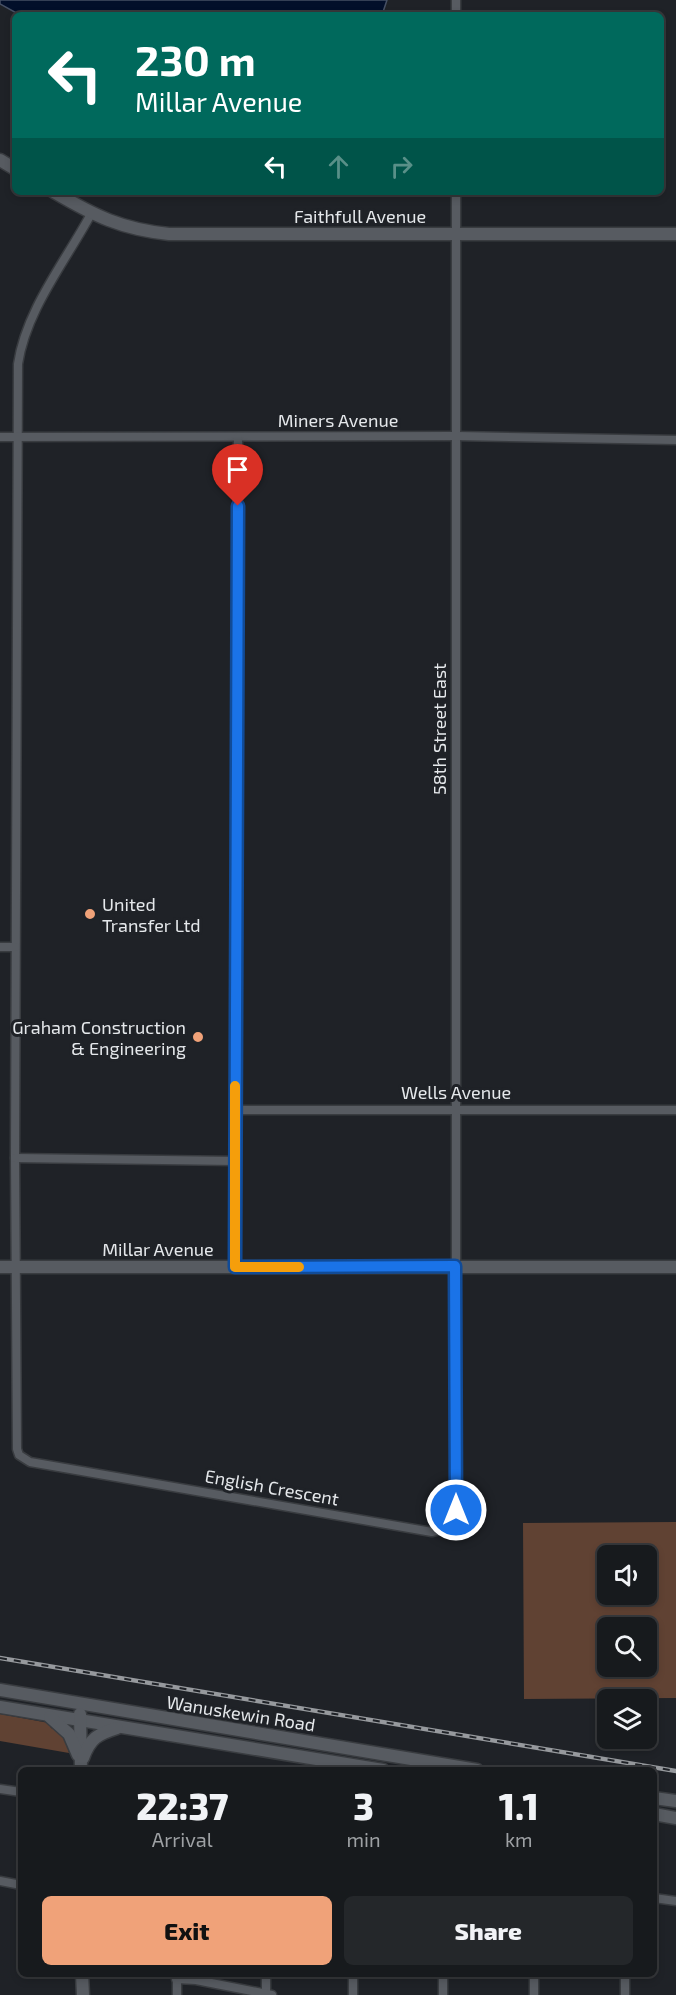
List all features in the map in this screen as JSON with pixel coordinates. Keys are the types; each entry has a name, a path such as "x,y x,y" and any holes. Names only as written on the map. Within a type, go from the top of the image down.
{"street":[{"name":"Faithfull Avenue","path":"59,195 91,214 135,230 169,234 676,234"},
{"name":"58th Street East","path":"455,1266 456,195"},
{"path":"16,1267 18,364 26,329 36,307 91,214"},
{"name":"Miners Avenue","path":"0,437 456,436 676,440"},
{"path":"235,1267 238,437"},
{"path":"0,947 15,947"},
{"name":"Wells Avenue","path":"235,1110 455,1108 676,1110"},
{"path":"15,1158 235,1161"},
{"name":"English Crescent","path":"16,1267 16,1442 19,1455 24,1460 432,1532 449,1525 456,1510 455,1266"},
{"name":"Millar Avenue","path":"0,1267 676,1267"},
{"name":"Wanuskewin Road","path":"0,1690 459,1767"},
{"path":"80,1704 81,1766"},
{"name":"Wanuskewin Road","path":"0,1707 365,1767"},
{"path":"46,1715 69,1734 81,1766"},
{"path":"81,1766 86,1748 97,1735 119,1727"},
{"path":"0,1788 18,1791"},
{"path":"657,1798 676,1801"},
{"path":"657,1815 676,1818"},
{"path":"0,1881 18,1884"},
{"path":"657,1898 676,1901"},
{"path":"82,1977 82,1995"},
{"path":"177,1977 177,1995"},
{"path":"182,1977 269,1994 266,1977"},
{"path":"353,1977 353,1995"},
{"path":"443,1977 443,1995"},
{"path":"534,1977 534,1995"},
{"path":"625,1977 625,1995"}],"shaded area":[{"path":"676,1522 676,1698 657,1698 657,1689 597,1689 597,1699 524,1699 523,1523"},
{"path":"0,1714 49,1723 51,1728 63,1737 69,1753 0,1741"}],"water":[{"path":"0,0 387,0 383,12 15,12 0,4"}],"railway":[{"path":"0,1658 652,1767"},
{"path":"657,1768 676,1771"}],"slow traffic":[{"path":"235,1086 235,1267 299,1267"}],"place":[{"name":"United Transfer Ltd","path":"90,914"},
{"name":"Graham Construction & Engineering","path":"198,1037"}],"route":[{"path":"238,506 235,1267 455,1266 456,1510"}]}
